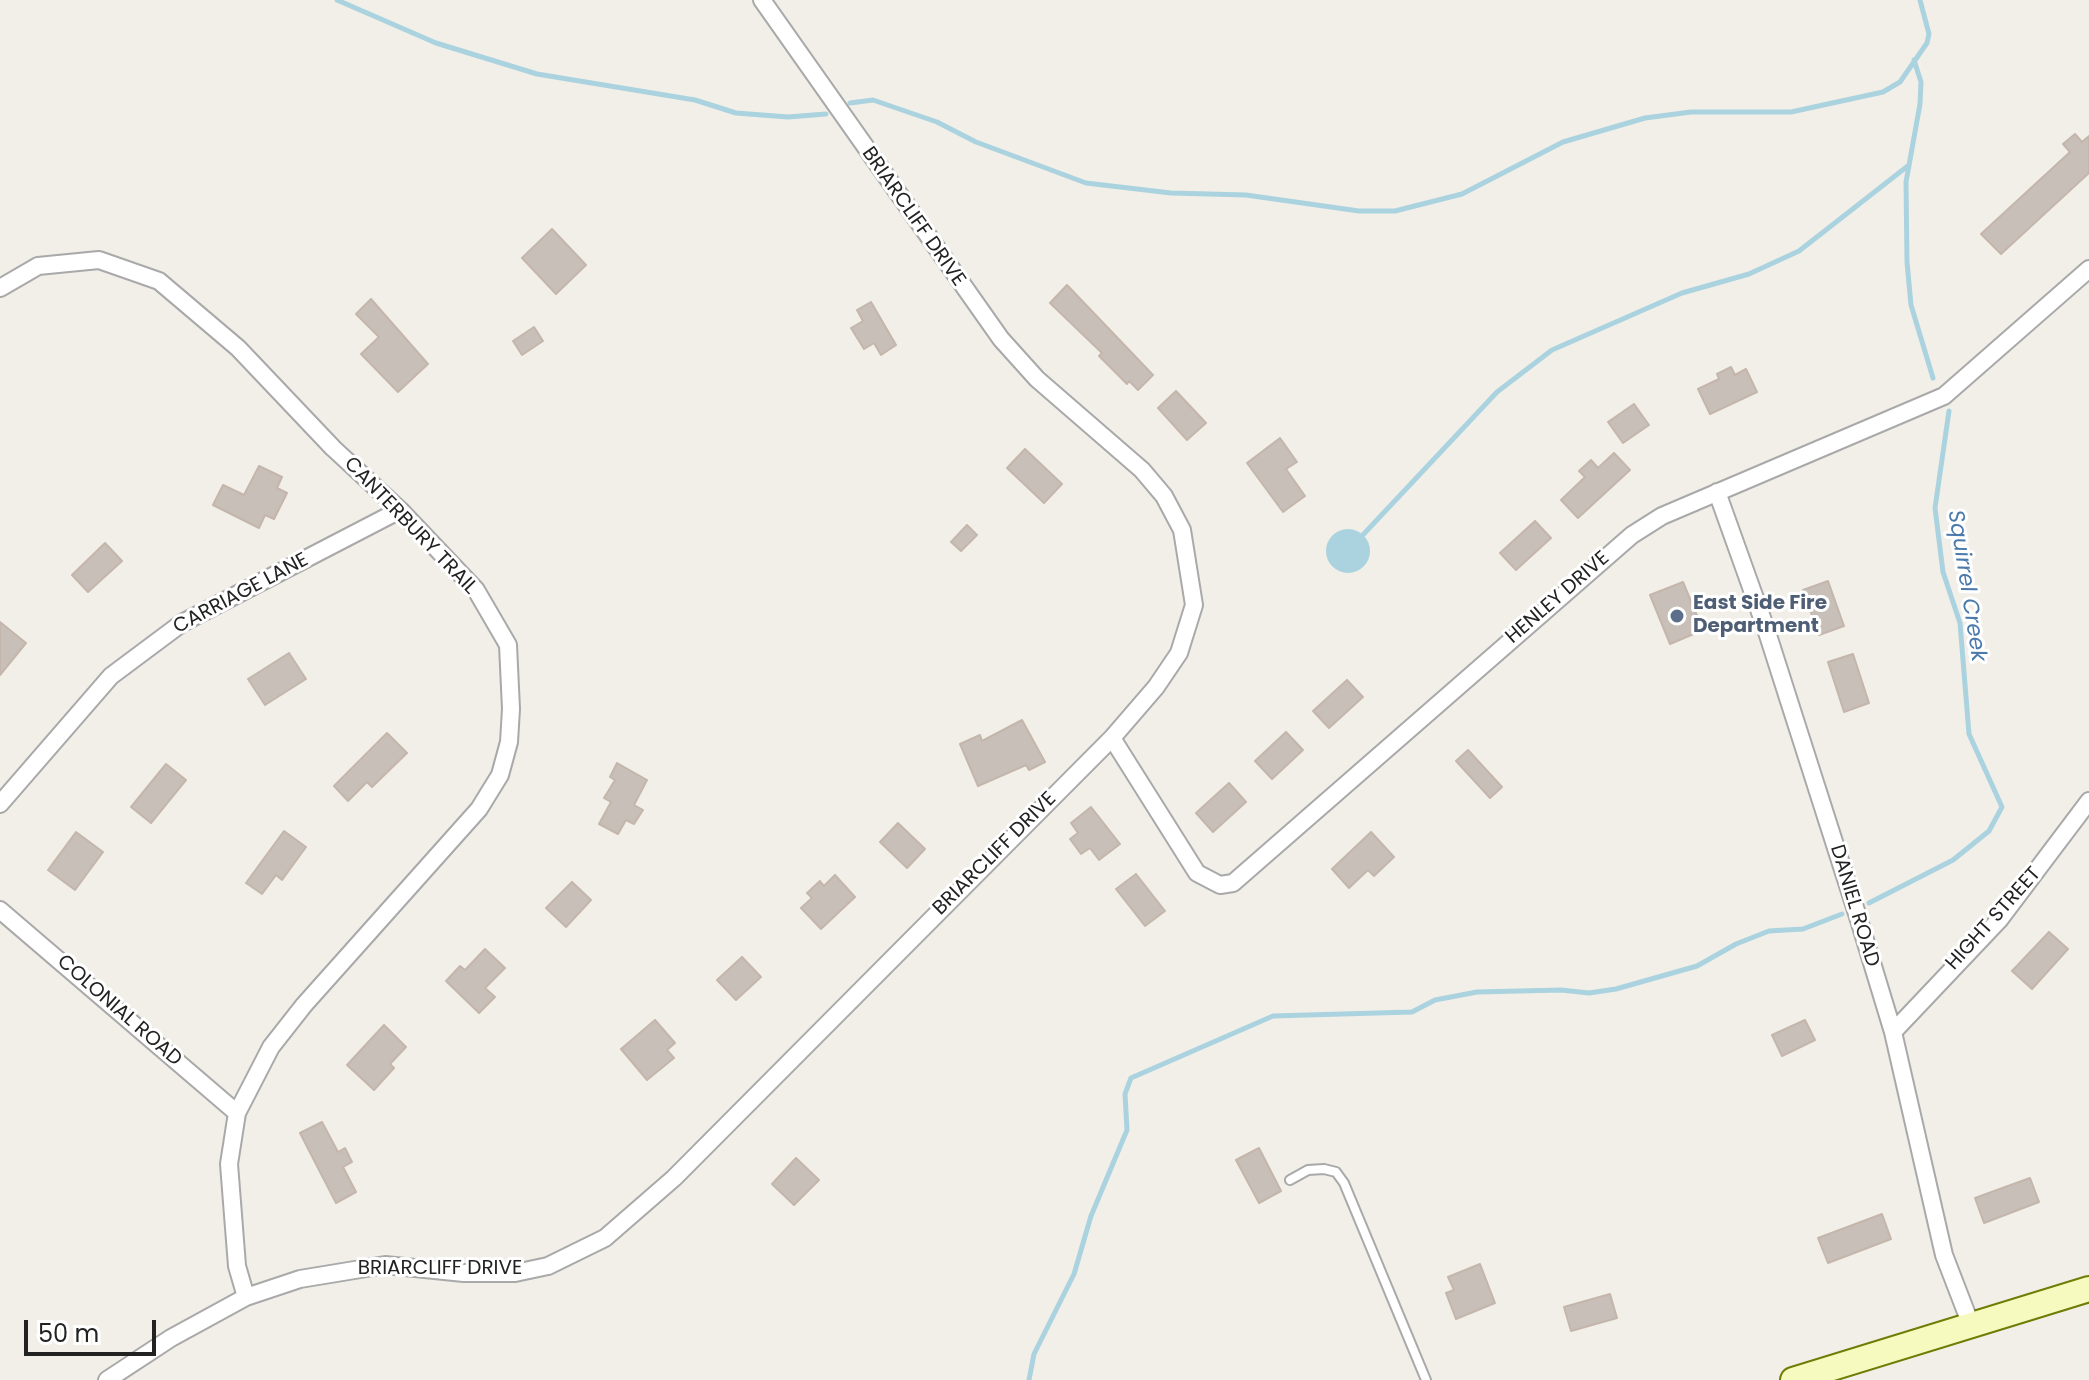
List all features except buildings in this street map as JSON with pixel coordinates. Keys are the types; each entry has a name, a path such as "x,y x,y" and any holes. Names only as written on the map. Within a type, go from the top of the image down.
{"main road":[{"path":"1803,1379 2089,1289"}],"street":[{"name":"BRIARCLIFF DRIVE","path":"107,1380 171,1338 246,1297 300,1279 344,1269 385,1265 464,1273 515,1273 548,1266 605,1238 674,1178 1112,738 1156,687 1189,630 1194,605 1182,530 1164,496 1142,470 1037,379 1001,339 762,0"},
{"name":"CANTERBURY TRAIL","path":"0,288 38,266 99,260 159,281 238,348 333,448 400,510 476,590 508,645 509,742 500,775 479,809 304,1005 271,1047 237,1113 230,1177 237,1266 246,1297"},
{"name":"HENLEY DRIVE","path":"1112,738 1197,873 1220,885 1233,883 1591,568 1662,516 1944,396 2089,269"},
{"name":"DANIEL ROAD","path":"1717,492 1766,629 1893,1032 1944,1255 1971,1325"},
{"name":"CARRIAGE LANE","path":"0,804 111,676 182,623 400,510"},
{"name":"HIGHT STREET","path":"1893,1032 2000,919 2089,801"},
{"name":"COLONIAL ROAD","path":"0,910 237,1113"}],"lane":[{"path":"1290,1180 1308,1170 1324,1169 1336,1172 1344,1183 1426,1380"}],"water":[{"path":"1348,529 1364,535 1370,551 1364,567 1348,573 1332,567 1326,551 1332,535"}],"waterway":[{"path":"337,0 436,43 537,74 695,100 736,113 788,117 826,114"},
{"path":"850,103 873,100 937,122 976,142 1086,183 1171,193 1246,195 1359,211 1395,211 1462,194 1563,142 1645,118 1691,112 1791,112 1883,92 1900,82 1927,43 1929,34 1920,0"},
{"name":"Squirrel Creek","path":"1914,60 1921,82 1906,182 1907,262 1911,305 1933,378"},
{"path":"1360,538 1497,392 1552,350 1682,293 1749,274 1799,251 1909,165"},
{"name":"Squirrel Creek","path":"1869,903 1953,860 1989,831 2002,807 1969,734 1960,623 1943,572 1935,508 1949,411"},
{"path":"1029,1380 1034,1354 1074,1274 1091,1216 1127,1130 1125,1094 1131,1078 1273,1016 1412,1012 1435,1000 1477,992 1561,990 1589,993 1616,989 1697,966 1736,944 1769,931 1803,929 1842,914"}],"place":[{"name":"East Side Fire Department","path":"1677,616"}]}
